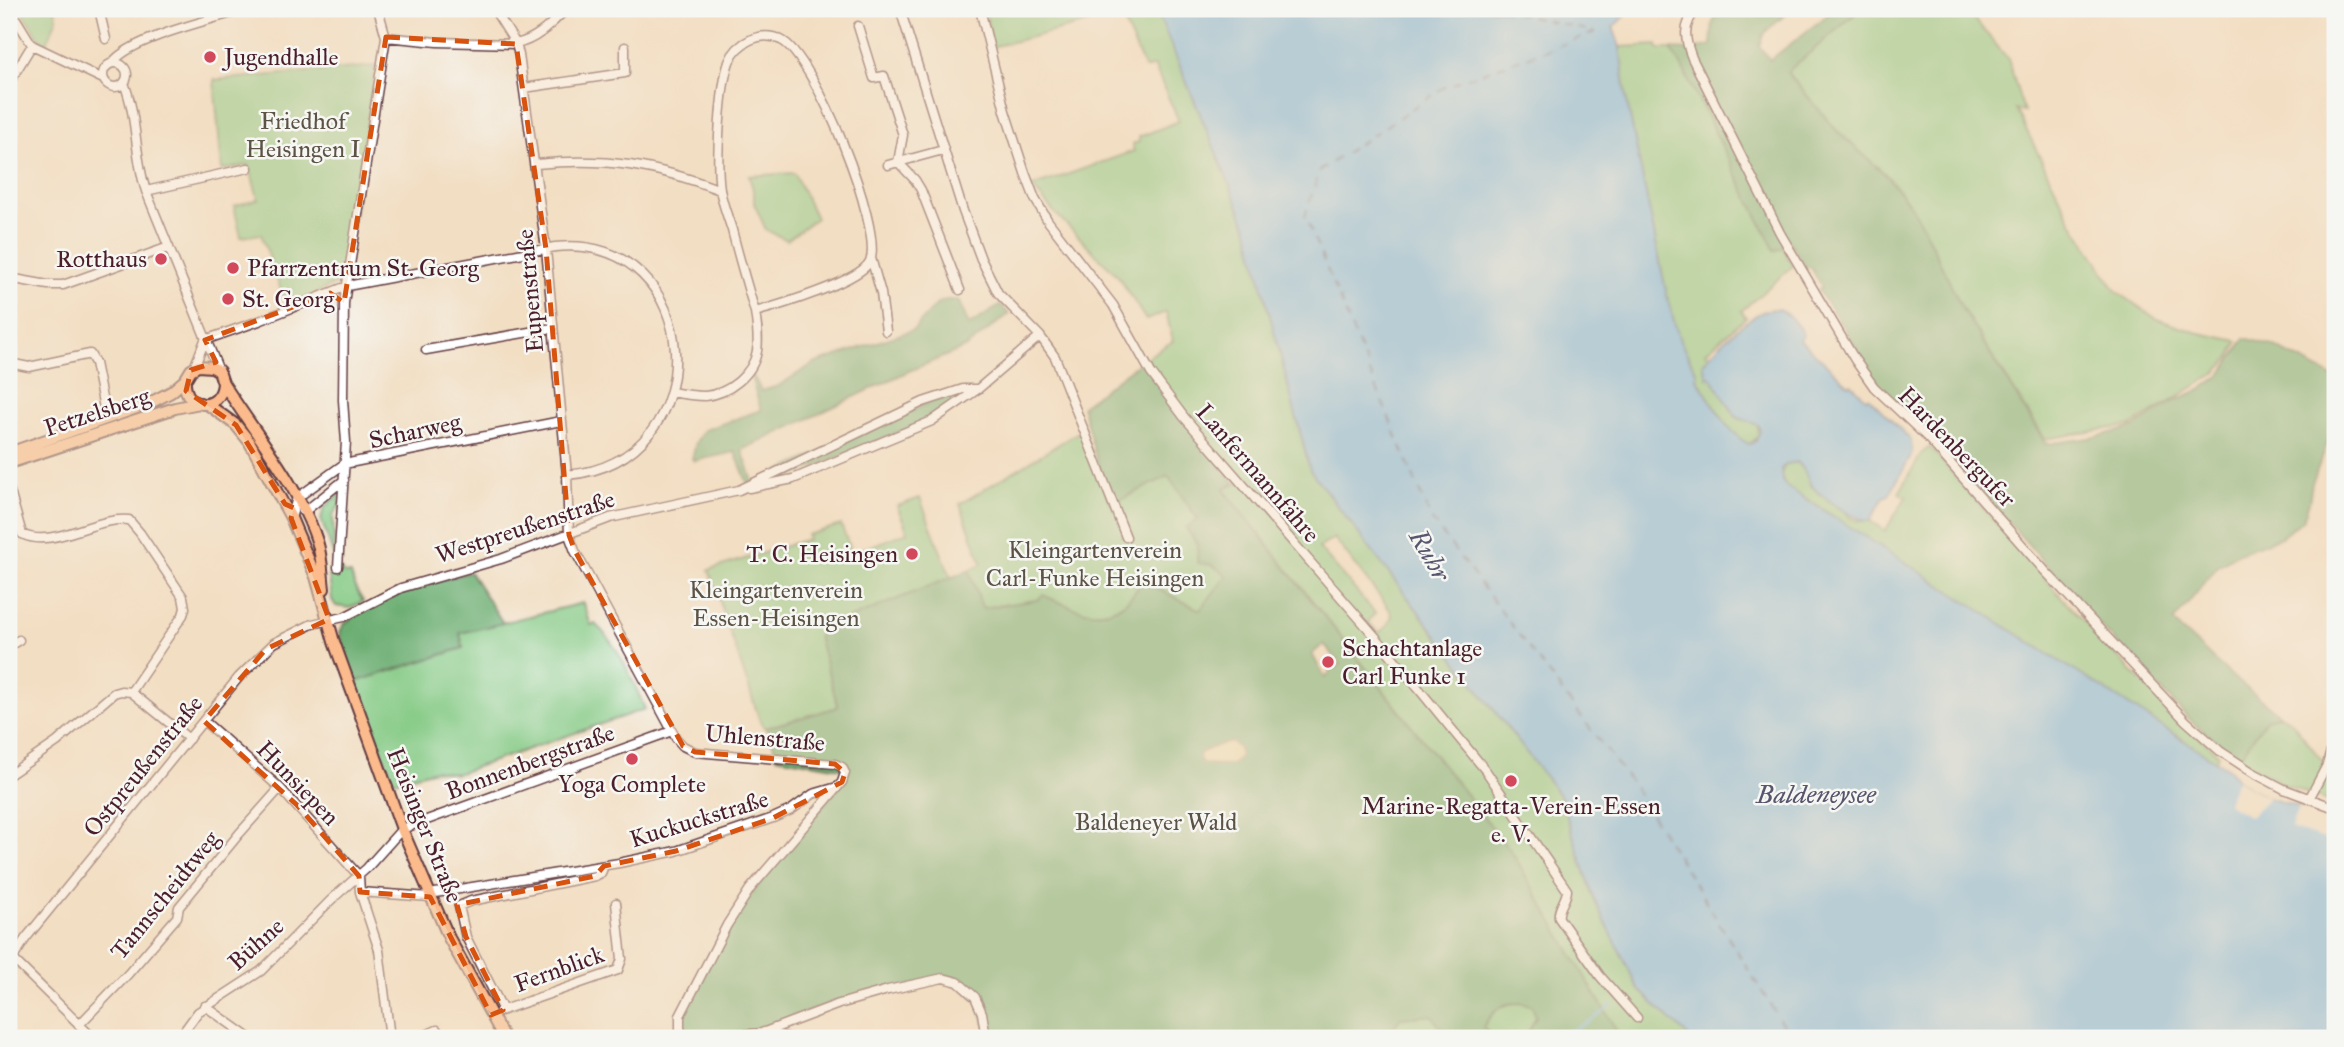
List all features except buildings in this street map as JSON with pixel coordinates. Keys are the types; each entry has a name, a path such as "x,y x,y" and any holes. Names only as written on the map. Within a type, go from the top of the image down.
{"main road":[{"path":"185,380 194,368 209,366 219,371 223,383 219,397 203,404"},
{"name":"Petzelsberg","path":"9,453 157,400 185,380"},
{"name":"Heisinger Straße","path":"185,380 188,395 229,419 242,433 294,508"},
{"name":"Heisinger Straße","path":"223,383 322,559 334,642 402,829 429,896 457,954 504,1038"},
{"name":"Petzelsberg","path":"9,463 168,411 203,404"}],"street":[{"path":"10,9 32,45 103,79 131,104"},
{"path":"99,9 106,39"},
{"path":"82,68 103,69 121,52 140,43 245,9"},
{"path":"338,567 346,442 342,400 344,303 386,37 378,9"},
{"path":"494,9 516,44"},
{"path":"386,37 437,43 516,44 541,34 566,9"},
{"path":"900,9 943,150 970,230 991,280 1005,301 1052,351 1068,384 1126,537"},
{"name":"Lanfermannfähre","path":"980,9 1005,111 1032,190 1048,221 1113,305 1151,373 1184,418 1386,649 1486,771 1567,890 1558,915 1562,923 1600,976 1637,1017"},
{"name":"Hardenbergufer","path":"1696,9 1687,22 1685,31 1692,58 1780,233 1865,375 1884,398 1937,447 2053,580 2186,721 2220,751 2241,765 2284,789 2335,808"},
{"path":"858,26 874,78 884,76 894,102 903,135 898,162 921,190 960,290"},
{"path":"671,393 714,395 739,381 757,353 755,312 720,190 719,150 722,104 729,62 739,48 752,39 766,36 777,38 792,47 803,62 842,140 871,238 871,258 881,293 886,331"},
{"name":"Eupenstraße","path":"516,44 536,164 546,249 567,475 569,535"},
{"path":"9,83 32,45"},
{"path":"524,88 625,73 625,47"},
{"path":"116,88 124,83 127,76 124,60 130,49"},
{"path":"113,62 124,66"},
{"path":"103,69 103,79"},
{"path":"124,83 131,104 146,191 219,371"},
{"path":"888,164 943,150"},
{"path":"536,164 588,160 623,163 667,172 720,190"},
{"path":"146,191 248,168"},
{"path":"194,368 205,340 346,286 546,249 567,246 596,248 619,257 640,272 658,295 672,328 675,348 671,393 650,433 636,449 604,467 567,475"},
{"path":"9,278 64,285 169,247"},
{"path":"755,312 801,298 853,275 866,267 871,258"},
{"path":"330,293 344,303"},
{"path":"426,351 552,328"},
{"name":"Westpreußenstraße","path":"329,619 344,617 423,580 501,559 610,518 793,479 915,429 946,413 1040,336"},
{"path":"9,363 29,367 90,354 94,360 106,418"},
{"name":"Westpreußenstraße","path":"739,491 902,412 962,389 978,389"},
{"path":"938,398 946,413"},
{"name":"Scharweg","path":"294,508 344,464 561,421"},
{"path":"294,508 344,481"},
{"path":"9,488 22,534 40,539 125,519 134,525 147,542 183,597 186,608 183,615 131,692"},
{"path":"9,529 19,527"},
{"name":"Uhlenstraße","path":"569,535 579,559 672,732 683,746 695,752 839,765 845,773 840,785 758,879 736,910 680,1016 680,1029 685,1038"},
{"name":"Ostpreußenstraße","path":"10,961 245,671 266,649 312,624 329,619"},
{"path":"9,646 19,640"},
{"path":"9,775 57,742 114,693 121,691 131,692 189,739"},
{"name":"Hunsiepen","path":"204,721 280,788 359,876"},
{"name":"Bonnenbergstraße","path":"402,829 672,732"},
{"path":"2309,799 2327,765 2335,738"},
{"name":"Kuckuckstraße","path":"360,892 429,896 677,851 773,818 791,810 813,794 840,785"},
{"name":"Tannscheidtweg","path":"79,1025 177,917 179,908 280,788"},
{"name":"Bühne","path":"179,1038 205,1006 261,971 331,900 359,876 402,829"},
{"name":"Kuckuckstraße","path":"459,906 471,901 595,876 601,873 604,866"},
{"path":"359,876 360,892 377,939 390,1038"},
{"name":"Fernblick","path":"491,1015 618,970 622,959 616,903"},
{"name":"Heisinger Straße","path":"459,906 466,937 502,1010"},
{"path":"10,961 93,1038"},
{"path":"702,1038 764,1032 839,1004 943,978 958,982 975,997 982,1013 986,1038"},
{"path":"205,1006 250,1038"},
{"path":"419,1038 437,1030"},
{"path":"764,1032 791,1038"}],"highlighted area":[{"path":"386,37 516,44 546,249 569,535 575,551 683,746 695,752 835,764 845,773 842,782 773,818 676,851 604,866 595,876 457,905 466,937 503,1010 491,1015 430,897 360,892 359,876 297,805 204,721 266,649 329,619 291,518 294,508 285,504 236,425 186,391 191,370 216,362 205,340 330,293 344,303"}],"green space":[{"path":"20,9 55,9 57,18 47,43 40,39"},
{"path":"985,9 1103,9 1092,12 1095,21 992,47"},
{"path":"1118,9 1156,9 1247,226 1310,470 1566,804 1566,814 1595,901 1639,990 1690,1038 1619,1036 1511,851 1223,488 1240,482 1185,416 1146,358 1173,341 1166,312 1146,320 1118,276 1032,187 1134,151 1132,144 1139,142 1139,137 1179,121 1154,66 1145,69","holes":["1334,538 1392,616 1387,626 1379,633 1368,622 1375,613 1319,548"]},
{"path":"1721,9 1792,9 1764,33 1759,46 1770,60 1835,9 1861,9 1787,72 1837,131 1887,176 1908,202 1962,308 2046,444 2096,437 2134,427 2174,401 2200,390 2221,375 2245,338 2273,346 2335,378 2335,424 2312,483 2303,520 2281,537 2239,553 2218,566 2173,622 2234,678 2280,715 2266,719 2238,759 2189,719 2093,618 1931,434 1884,392 1818,290 1822,286 1811,268 1804,266 1791,243 1775,251 1680,63 1670,49 1693,50 1711,45 1713,22"},
{"path":"1861,9 1966,9 2008,59 2024,112 2016,109 2072,222 2116,291 2157,319 2195,332 2238,341 2230,357 2216,373 2132,425 2045,439 1962,308 1908,202 1887,176 1837,131 1787,72"},
{"path":"1657,45 1658,49 1670,49 1680,63 1775,250 1782,246 1793,266 1741,311 1746,317 1706,352 1709,356 1703,364 1708,377 1711,376 1737,417 1758,425 1759,436 1750,444 1743,441 1728,426 1696,376 1698,374 1680,341 1668,301 1627,102 1620,47"},
{"name":"Friedhof Heisingen I","path":"375,66 344,280 287,307 261,234 241,237 234,206 258,199 249,165 222,170 214,80"},
{"path":"794,173 816,218 787,240 766,230 754,203 749,176"},
{"path":"958,300 969,325 1001,305 1009,314 965,348 909,371 742,450 753,481 748,484 735,452 694,461 692,459 696,442 704,430 761,410 750,374 752,373 761,391 778,386 813,364 913,330 938,303"},
{"name":"Baldeneyer Wald","path":"1143,360 1235,483 1223,489 1511,851 1621,1038 1517,1038 1527,1035 1536,1017 1532,1005 1515,1003 1498,1009 1483,1027 1492,1038 1447,1038 1432,1015 1400,1018 1390,1033 1391,1038 988,1038 980,1003 950,977 835,1002 763,1030 686,1037 681,1029 681,1017 737,911 840,786 846,769 777,757 770,734 765,728 838,707 818,636 838,623 969,570 982,608 1037,600 1043,595 1072,607 1098,612 1121,606 1142,581 1200,610 1227,575 1212,565 1197,563 1198,545 1186,528 1198,519 1168,476 1112,504 1100,472 1082,406","holes":["1324,644 1341,664 1329,669 1330,673 1325,678 1312,654"]},
{"path":"971,391 946,410 914,426 789,477 754,483 935,400"},
{"name":"Kleingartenverein Carl-Funke Heisingen","path":"1082,430 1111,504 1168,476 1198,519 1198,545 1212,565 1228,575 1200,610 1143,581 1127,602 1110,611 1090,613 1037,600 982,608 969,570 982,564 960,504"},
{"path":"1930,447 2105,644 2218,754 2216,761 1787,487 1780,476 1785,464 1797,462 1806,472 1810,485 1850,517 1870,521 1885,531 1906,497 1899,493 1922,453"},
{"path":"340,493 340,505 333,515 334,549 338,548 336,562 321,519 324,508"},
{"name":"Kleingartenverein Essen-Heisingen","path":"920,498 951,578 838,623 818,636 838,707 765,728 761,724 709,570 808,539 807,535 841,525 852,553 908,532 897,506"},
{"path":"340,568 344,574 351,574 363,601 350,608 336,606 332,600 329,575"},
{"path":"470,572 503,623 460,633 463,648 355,682 341,638 340,632 344,624 357,614 388,599"},
{"path":"583,603 591,625 595,624 603,632 618,652 645,709 456,774 435,770 393,781 355,682 463,648 460,633"},
{"path":"2280,715 2291,721 2324,763 2335,729 2335,804 2283,784 2238,759 2266,719"},
{"path":"1507,1004 1532,1005 1536,1017 1527,1035 1517,1038 1492,1038 1483,1027 1491,1015"},
{"path":"1432,1015 1447,1038 1391,1038 1390,1033 1400,1018"}],"sand":[{"path":"1232,742 1239,749 1240,756 1232,765 1202,764 1200,753"}],"water":[{"name":"Baldeneysee","path":"1156,9 1632,9 1613,27 1620,47 1627,102 1668,301 1680,341 1698,375 1696,377 1720,415 1743,441 1750,444 1756,441 1760,431 1758,425 1736,417 1711,377 1708,378 1703,364 1727,338 1748,321 1769,310 1781,310 1801,331 1803,335 1800,340 1849,385 1868,397 1911,440 1912,454 1889,495 1884,497 1870,521 1848,513 1823,496 1812,486 1797,462 1786,464 1781,469 1782,481 1787,487 2230,770 2237,780 2268,798 2335,817 2335,1038 1690,1038 1639,990 1595,901 1566,814 1566,804 1310,470 1247,226"}],"pier":[{"path":"2237,780 2268,798 2250,817 2227,803"},
{"path":"2298,807 2335,817 2335,842 2291,828"}],"waterway":[{"path":"1555,1038 1588,1022 1613,1004"}],"ferry route":[{"path":"1499,9 1595,32"},
{"path":"1596,32 1446,86 1320,170 1305,216 1431,519 1633,785 1791,1038"}],"place":[{"name":"Jugendhalle","path":"210,57"},
{"name":"Rotthaus","path":"161,259"},
{"name":"Pfarrzentrum St. Georg","path":"233,268"},
{"name":"St. Georg","path":"228,299"},
{"name":"T. C. Heisingen","path":"912,554"},
{"name":"Schachtanlage Carl Funke 1","path":"1328,662"},
{"name":"Yoga Complete","path":"632,759"},
{"name":"Marine-Regatta-Verein-Essen e. V.","path":"1511,781"}],"water label":[{"name":"Ruhr","path":"1430,555"}]}
